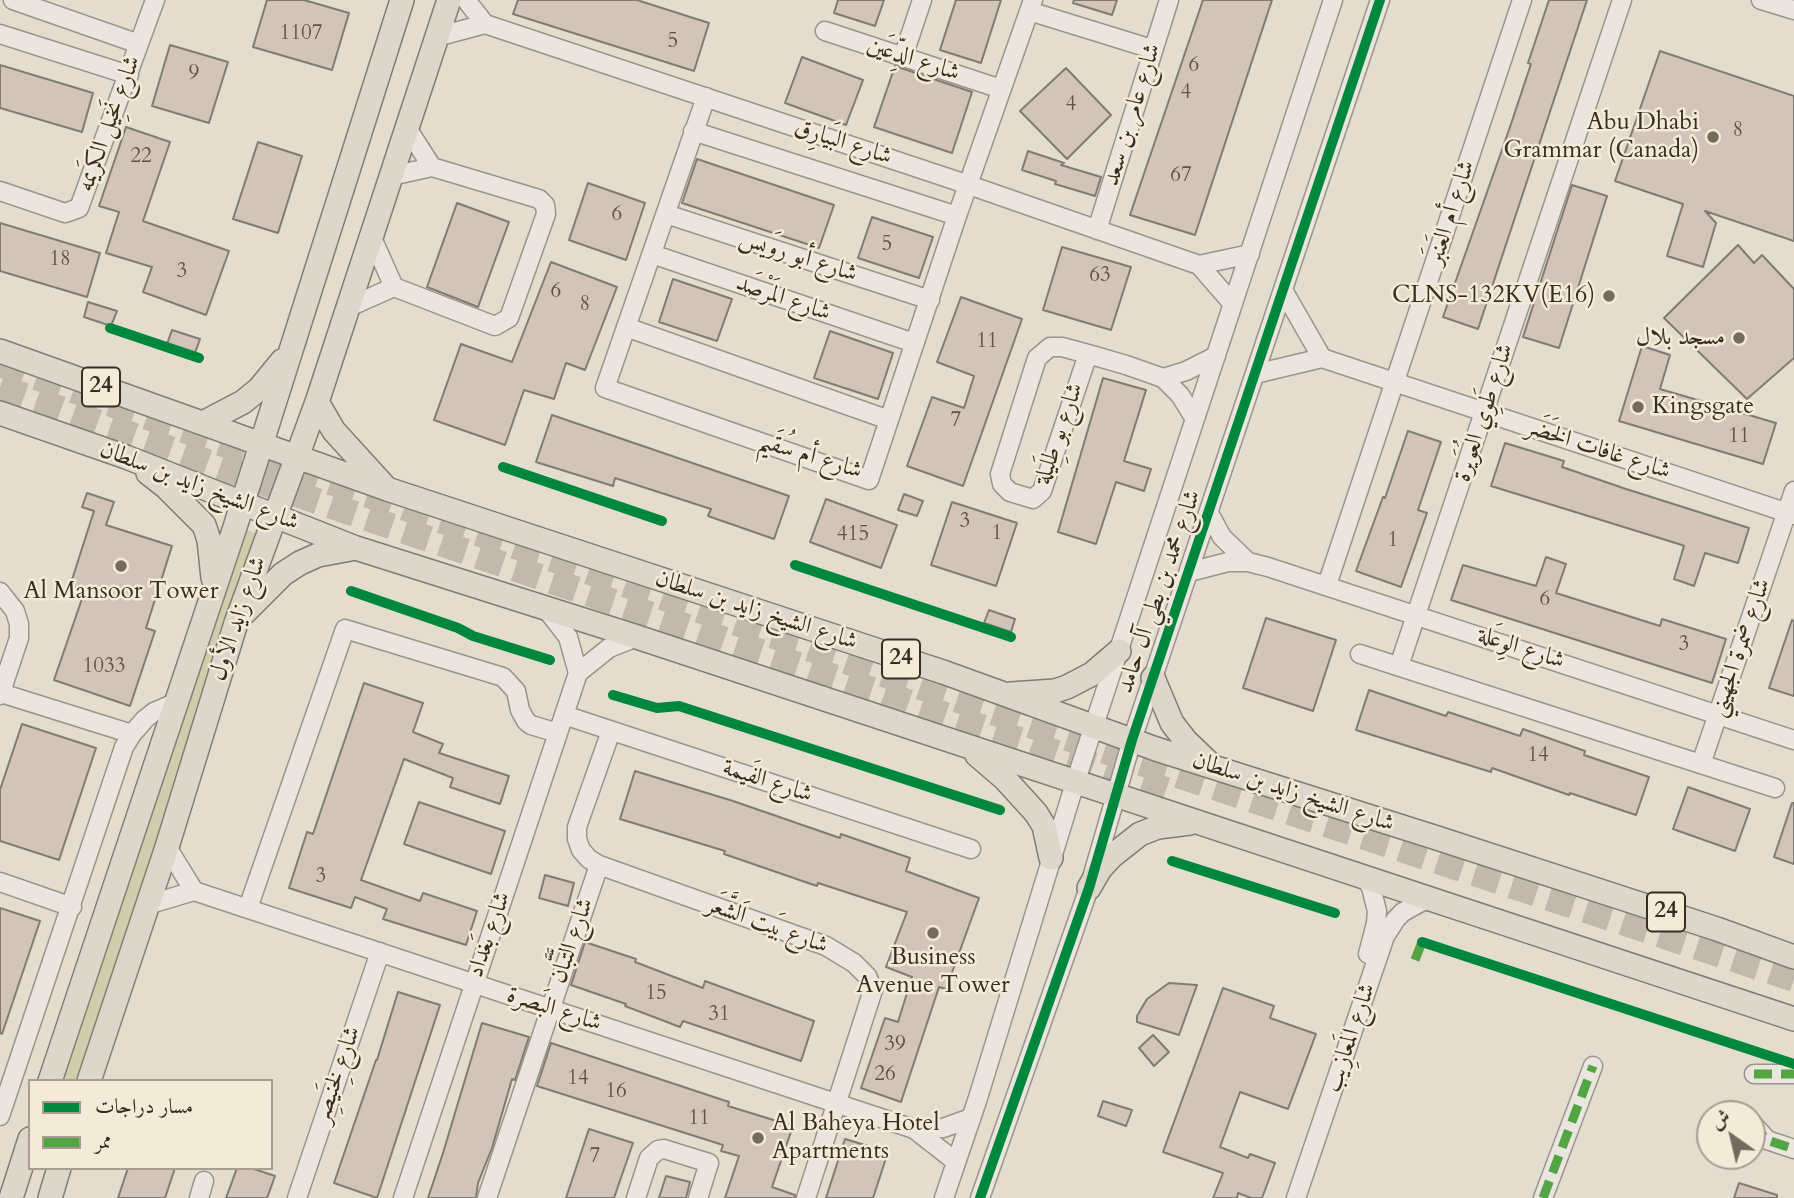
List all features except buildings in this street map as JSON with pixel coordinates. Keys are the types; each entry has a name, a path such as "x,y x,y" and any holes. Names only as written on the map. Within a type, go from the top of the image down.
{"main road":[{"name":"شارع زايد الأول","path":"90,1079 167,846 236,623 317,401 449,0"},
{"name":"شارع زايد الأول","path":"51,1079 242,502 397,3"},
{"path":"203,423 234,408 259,389 272,374 293,340"},
{"name":"شارع الشيخ زايد بن سلطان","path":"0,351 387,489 1005,694 1094,728 1717,929 1794,957"},
{"path":"317,401 334,431 387,489"},
{"name":"شارع الشيخ زايد بن سلطان","path":"0,413 126,457 356,548 1794,1019"},
{"path":"126,457 166,486 204,525 212,559 214,587"},
{"path":"236,623 267,588 300,563 318,555 356,548"},
{"path":"1005,694 1055,691 1067,687 1092,674 1119,650"},
{"path":"1153,678 1172,723 1214,768"},
{"path":"969,748 1005,779 1037,813 1049,842 1051,859"},
{"path":"1089,888 1112,856 1140,834 1158,827 1198,822"},
{"path":"10,1198 28,1145"},
{"path":"50,1198 59,1170"}],"street":[{"path":"13,0 139,44"},
{"name":"شارع نَخِيل الكرَيمه","path":"0,191 65,213 79,208 155,0"},
{"path":"436,37 485,24 466,0"},
{"path":"903,57 922,0"},
{"name":"شارع عامر بن سعد","path":"1097,230 1169,0"},
{"name":"شارع محمد بن بطي آل حامد","path":"944,1198 1075,783 1333,0"},
{"name":"شارع محمد بن بطي آل حامد","path":"980,1198 1089,888 1132,740 1380,0"},
{"name":"شارع أم العَنبَر","path":"1327,584 1522,0"},
{"name":"شارع طَوِي العُوَيرة","path":"1399,666 1622,0"},
{"path":"1761,0 1794,10"},
{"path":"1031,5 1153,50"},
{"name":"شارع أم سُقَيم","path":"706,97 605,388 869,480 1031,5"},
{"name":"شارع البَيارِق","path":"485,24 969,185 1199,265 1233,304"},
{"name":"شارع الدِّعَين","path":"825,31 1001,89"},
{"path":"0,34 129,75"},
{"path":"407,128 432,167"},
{"path":"693,131 957,216"},
{"path":"372,238 394,287 495,326 509,318 546,214 545,205 539,199 432,167 391,176"},
{"name":"شارع أبو روَيس","path":"666,214 930,300"},
{"name":"شارع المَرْصَد","path":"652,254 914,343"},
{"path":"1199,265 1250,254"},
{"path":"349,307 394,287"},
{"path":"1283,290 1322,358"},
{"path":"626,327 889,420"},
{"name":"شارع بو طِلَيلة","path":"1088,355 1042,491 1033,499 1010,492 1002,484 1000,474 1037,358 1045,349 1056,346 1088,355 1163,378"},
{"path":"1195,419 1180,395 1163,378 1186,371 1216,356"},
{"name":"شارع غافات الخَضَر","path":"1255,373 1322,358 1790,514"},
{"name":"شارع ضمرة الجهيني","path":"1701,764 1790,514 1794,491"},
{"name":"شارع الوِعَلة","path":"1209,513 1222,537 1248,562"},
{"name":"شارع الوِعَلة","path":"1189,572 1218,563 1248,562 1327,584 1794,740"},
{"path":"0,592 15,611 19,638 0,694 132,734"},
{"path":"546,609 568,637 578,673"},
{"path":"248,908 345,629 503,677 516,691 520,710 526,721 558,733"},
{"path":"578,673 609,648 637,638"},
{"path":"1360,654 1775,788"},
{"name":"شارع بَغداد","path":"403,1198 578,673"},
{"path":"0,1116 124,747 132,734 154,712 175,703"},
{"name":"شارع الفَيمة","path":"564,715 971,849"},
{"name":"شارع التَّبَّان","path":"487,1198 599,866 581,850 577,827 611,731"},
{"path":"147,905 194,891 167,846"},
{"name":"شارع بَيت اَلشَّعَر","path":"599,866 827,946 867,976 873,990 806,1198"},
{"name":"شارع المَعازِيب","path":"1357,987 1376,923 1375,899 1364,877"},
{"path":"0,882 72,907"},
{"name":"شارع البَصرة","path":"194,891 914,1129 956,1161"},
{"name":"شارع المَعازِيب","path":"1296,1198 1385,936 1403,912 1421,902 1431,900"},
{"name":"شارع لِخنَيصِر","path":"297,1198 380,952"},
{"path":"1543,1198 1593,1066"},
{"path":"1754,1074 1794,1074"},
{"name":"شارع البَصرة","path":"914,1129 943,1128 971,1118"},
{"path":"1766,1139 1794,1149"},
{"path":"636,1198 649,1158 658,1150 664,1149 709,1163 698,1198"}],"green space":[{"path":"246,530 255,533 80,1079 64,1079"}],"tunnel":[{"path":"0,364 273,462 1102,750 1794,979"},
{"path":"0,387 267,484 1166,790"}],"marked path":[{"path":"1415,960 1422,942"},
{"path":"1543,1198 1593,1066"},
{"path":"1754,1074 1794,1074"},
{"path":"1766,1139 1794,1149"}],"cycle path":[{"path":"980,1198 1089,888 1132,740 1380,0"},
{"path":"110,328 199,358"},
{"path":"503,467 662,521"},
{"path":"795,565 1011,637"},
{"path":"351,591 458,628 473,636 550,660"},
{"path":"613,695 657,708 679,706 1000,810"},
{"path":"1172,861 1335,913"},
{"path":"1422,942 1794,1064"}],"place":[{"name":"Abu Dhabi Grammar (Canada)","path":"1713,137"},
{"name":"CLNS-132KV(E16)","path":"1609,296"},
{"name":"مسجد بلال","path":"1739,338"},
{"name":"Kingsgate","path":"1638,407"},
{"name":"Al Mansoor Tower","path":"121,566"},
{"name":"Business Avenue Tower","path":"933,933"},
{"name":"Al Baheya Hotel Apartments","path":"758,1138"}]}
